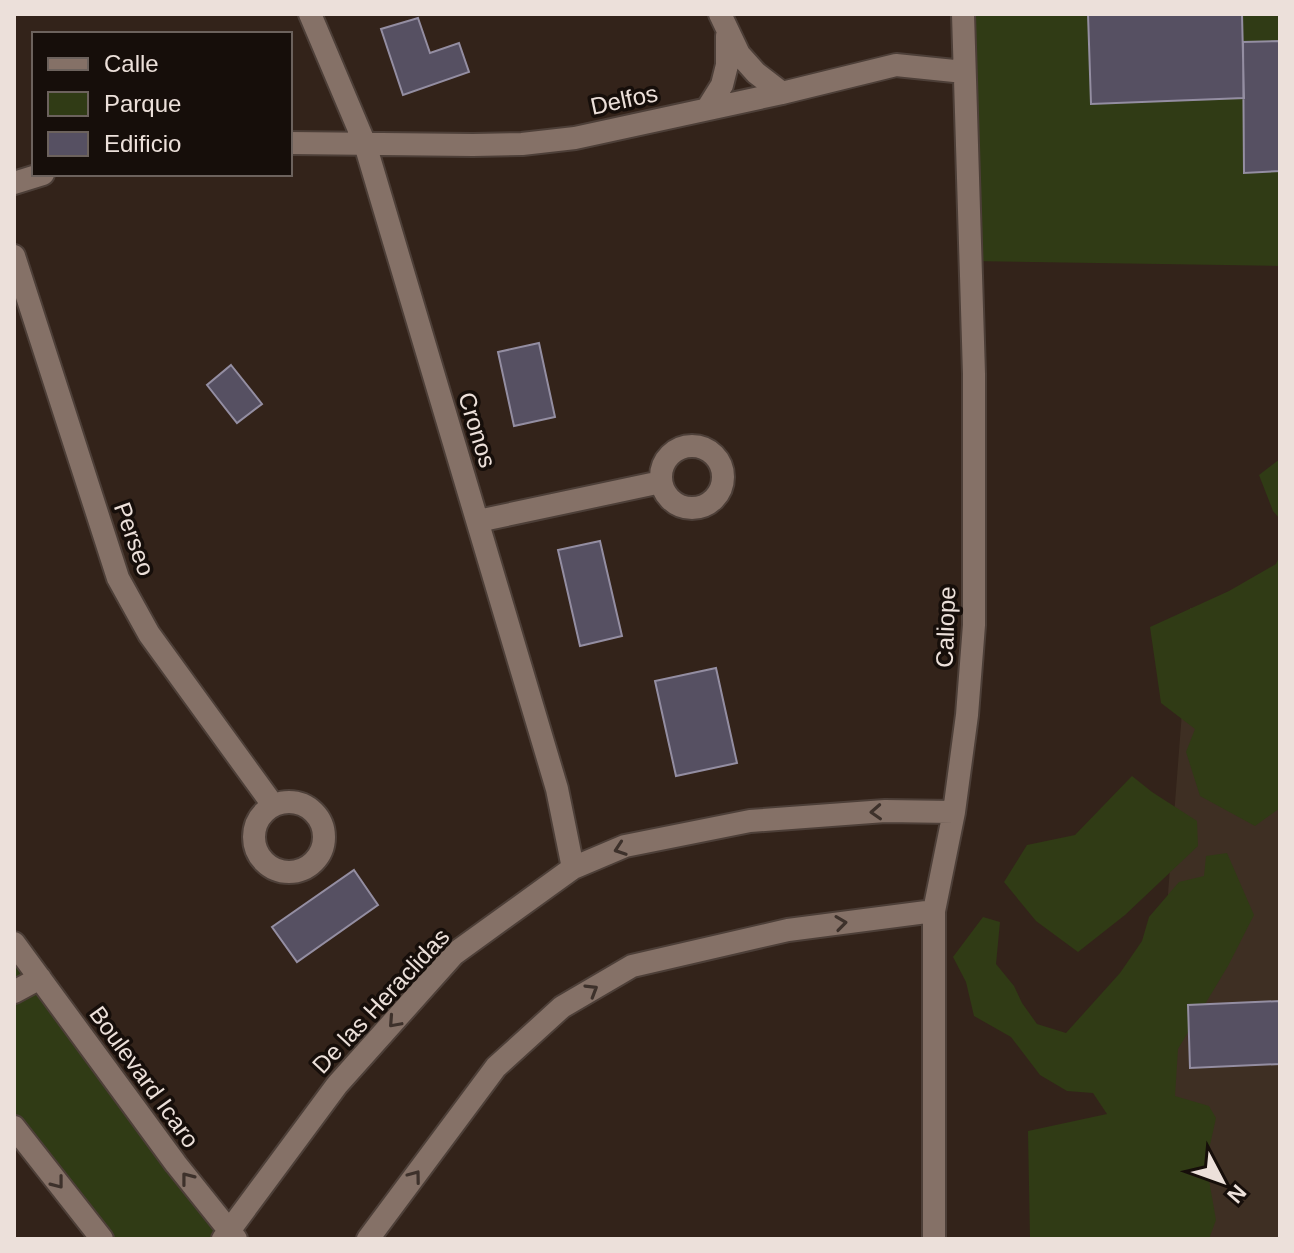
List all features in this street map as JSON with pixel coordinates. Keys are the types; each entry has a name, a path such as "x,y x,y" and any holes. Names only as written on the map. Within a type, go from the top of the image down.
{"street":[{"name":"Cronos","path":"310,14 365,144 557,789 573,868"},
{"name":"Caliope","path":"934,1239 934,911 954,812 967,715 974,625 974,374 963,14"},
{"path":"724,23 739,54 756,73 782,93"},
{"path":"707,109 722,85 727,65 724,23"},
{"name":"Delfos","path":"292,143 522,144 575,138 896,65 964,72"},
{"path":"14,183 37,176"},
{"name":"Perseo","path":"14,256 118,578 149,634 273,805"},
{"path":"478,521 661,482"},
{"name":"De las Heraclidas","path":"229,1236 337,1085 454,954 573,868 625,846 750,821 885,811 954,812"},
{"path":"368,1239 496,1067 562,1007 632,966 788,930 934,911"},
{"name":"Boulevard Icaro","path":"14,943 229,1236"},
{"path":"14,992 40,978"},
{"path":"14,1127 102,1239"}],"shaded area":[{"path":"1190,608 1280,610 1280,1239 1146,1239 1154,1076"}],"green space":[{"path":"964,14 1280,14 1280,266 970,261"},
{"path":"1280,459 1280,519 1273,511 1259,475"},
{"path":"1280,555 1280,808 1255,826 1200,796 1186,752 1195,729 1161,703 1150,627 1229,591 1276,564"},
{"path":"1132,776 1197,821 1198,846 1125,915 1078,952 1036,921 1004,882 1027,845 1075,835"},
{"path":"1227,853 1254,915 1228,966 1178,1049 1175,1096 1209,1106 1216,1118 1206,1163 1216,1220 1209,1239 1030,1239 1028,1131 1107,1114 1093,1093 1067,1091 1040,1075 1011,1037 974,1016 966,982 953,957 983,917 1000,922 996,964 1014,986 1037,1024 1066,1033 1120,973 1142,941 1149,917 1179,882 1204,876 1206,856"},
{"path":"14,940 236,1239 102,1239 14,1127"}],"building":[{"path":"1088,14 1242,14 1244,98 1091,104"},
{"path":"418,18 430,53 459,43 469,72 403,95 381,29"},
{"path":"1280,41 1280,171 1244,173 1243,42"},
{"path":"539,343 555,417 514,426 498,352"},
{"path":"231,365 262,404 237,423 207,385"},
{"path":"600,541 622,636 580,646 558,550"},
{"path":"716,668 737,763 676,776 655,681"},
{"path":"354,870 378,905 297,962 272,927"},
{"path":"1280,1001 1280,1064 1190,1068 1188,1005"}]}
